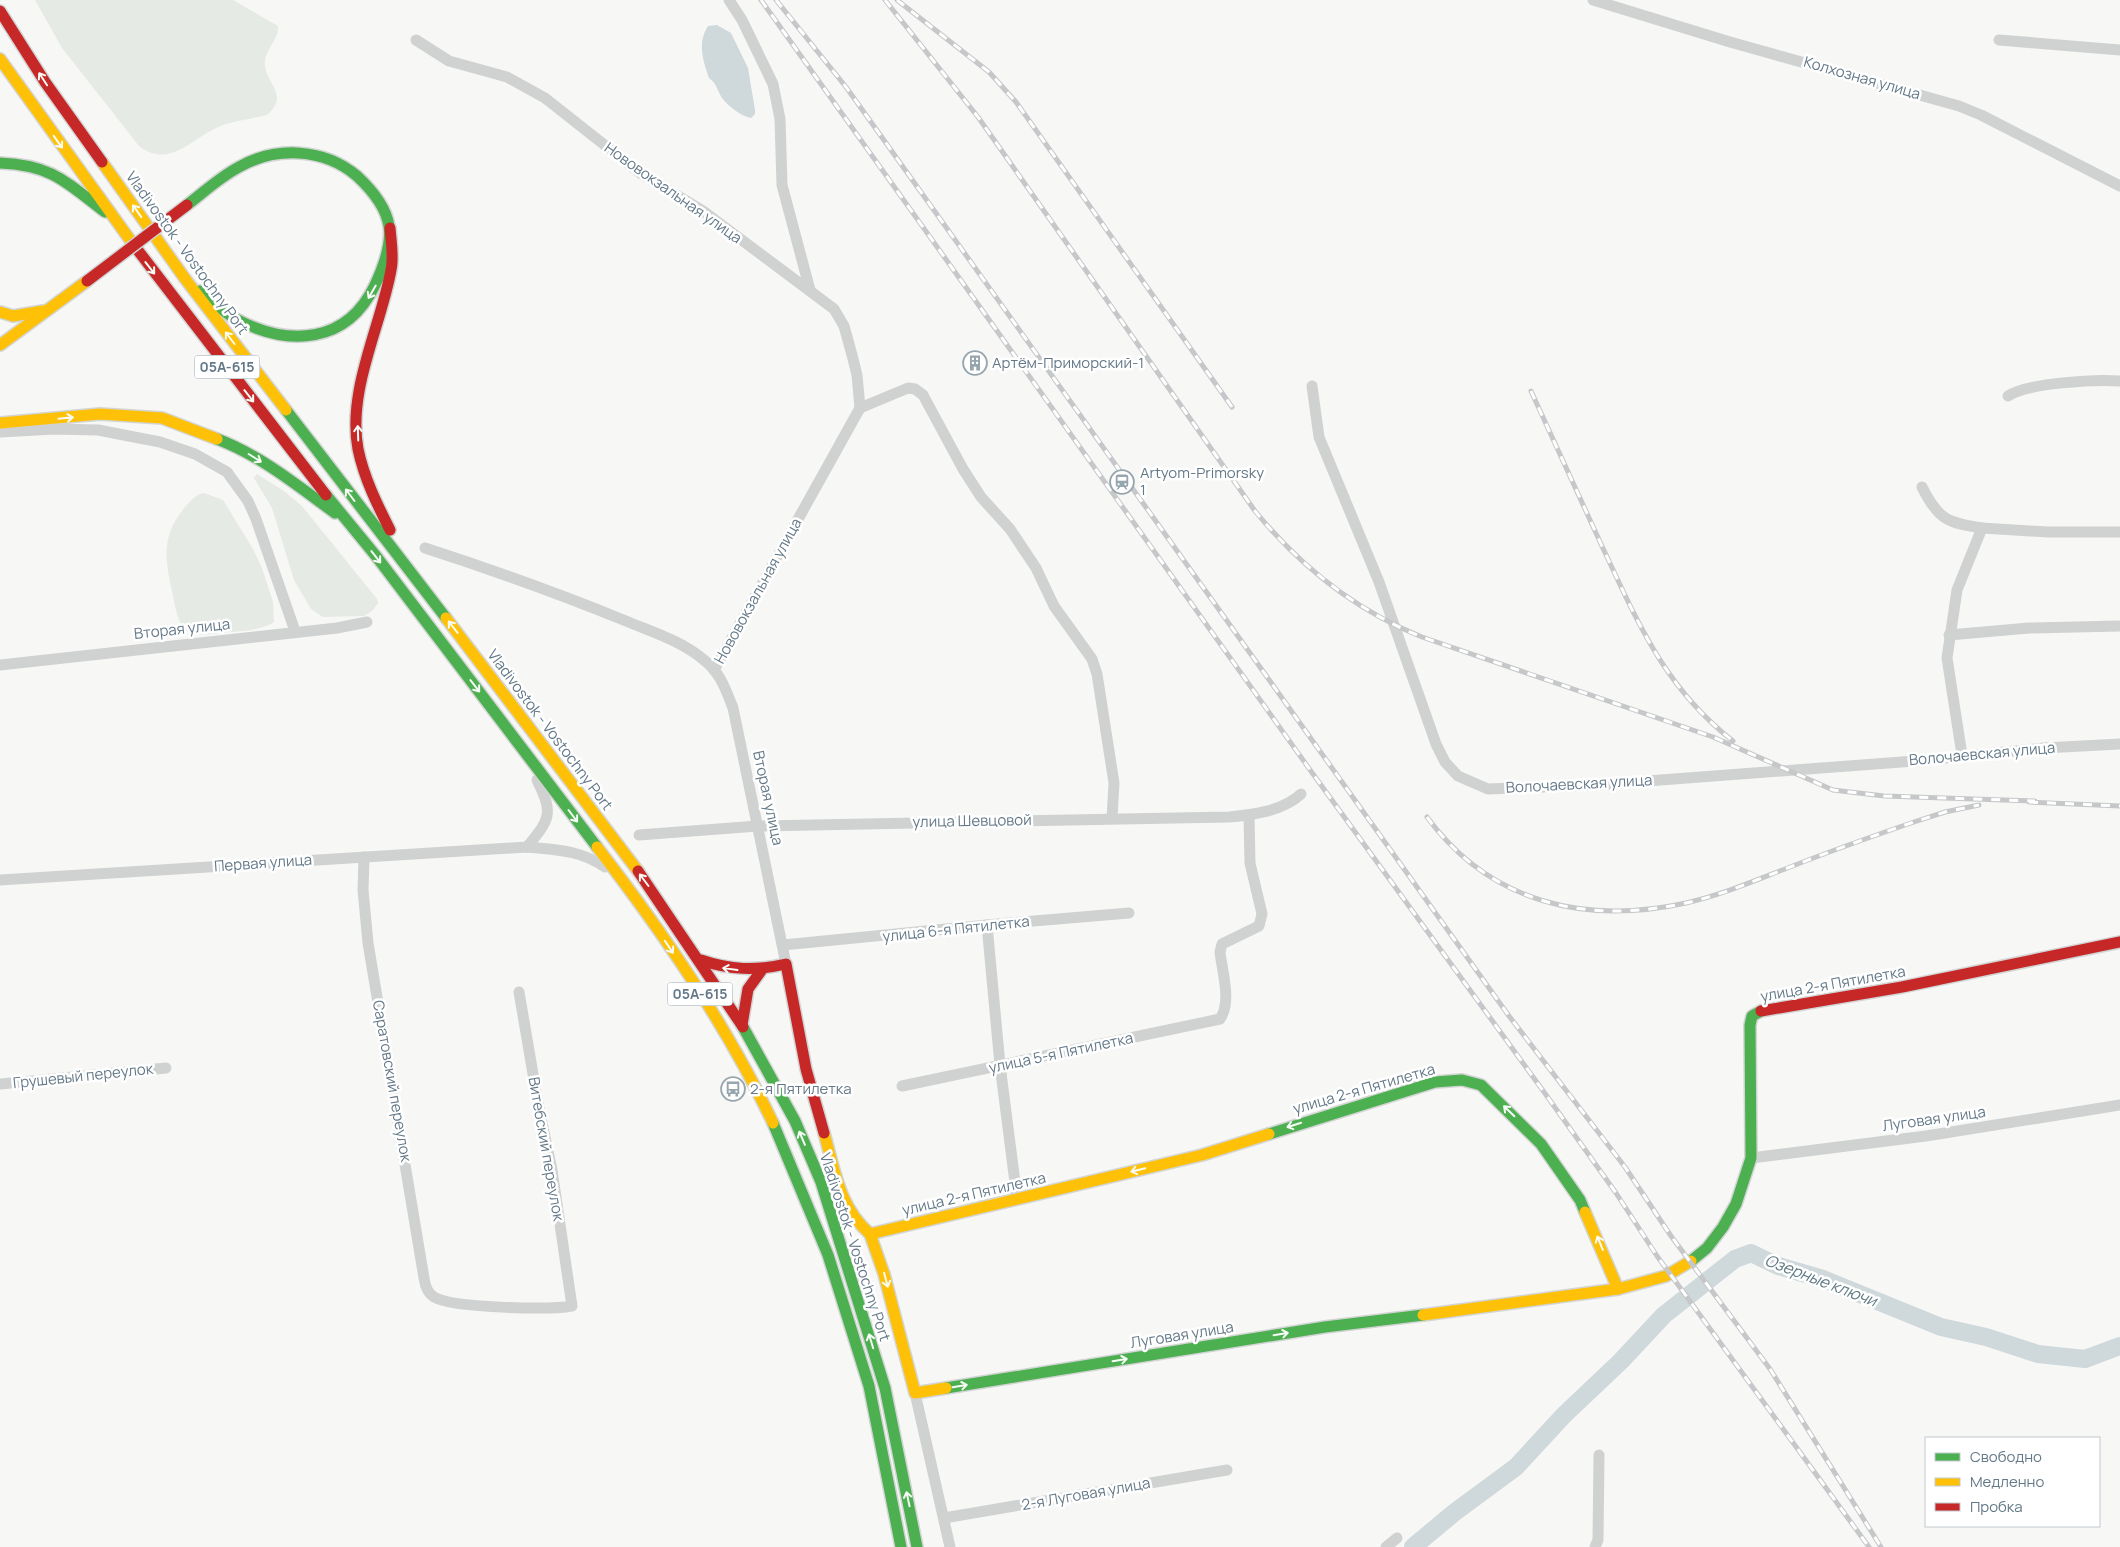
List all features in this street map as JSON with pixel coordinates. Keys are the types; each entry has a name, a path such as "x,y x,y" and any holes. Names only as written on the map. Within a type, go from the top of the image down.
{"main road":[{"name":"Vladivostok - Vostochny Port","path":"0,11 45,82 186,280 590,806 701,960 742,1025 795,1121 821,1182 885,1388 917,1547"},
{"name":"Vladivostok - Vostochny Port","path":"0,58 110,215 345,520 376,556 405,597 638,900 700,994 752,1079 818,1226 869,1386 901,1547"},
{"path":"0,345 249,162 292,152 310,153 333,159 366,183 382,207 390,228 392,268 364,369 358,422 358,447 367,479 401,561"},
{"path":"0,163 26,164 55,174 110,215"},
{"path":"186,280 234,318 274,335 298,338 329,331 350,320 367,300 384,267 390,228"},
{"path":"0,312 13,316 46,310"},
{"path":"0,423 100,414 162,418 234,445 282,474 345,520"},
{"name":"улица 2-я Пятилетка","path":"870,1234 1202,1155 1435,1082 1462,1080 1481,1085 1540,1144 1580,1200 1618,1289 1666,1276 1683,1267 1707,1248 1723,1227 1736,1204 1751,1158 1750,1025 1752,1016 1760,1011 1902,987 2120,942"},
{"path":"701,960 731,970 760,970 786,964"},
{"name":"Вторая улица","path":"786,964 806,1070 846,1205 856,1222 870,1234"},
{"path":"742,1025 746,990 760,970"},
{"path":"870,1234 884,1274 915,1393"},
{"name":"Луговая улица","path":"915,1393 1325,1327 1570,1297 1618,1289"}],"street":[{"path":"729,0 742,20 773,84 780,119 782,185 810,290"},
{"name":"Колхозная улица","path":"1593,0 1730,42 1960,106 2120,186"},
{"name":"Нововокзальная улица","path":"416,40 449,61 507,77 545,98 640,173 703,211 810,290 834,309 844,326 857,375 860,408 714,670"},
{"path":"2000,40 2120,50"},
{"path":"2008,396 2021,389 2099,380 2120,381"},
{"name":"Волочаевская улица","path":"1312,386 1319,437 1379,582 1436,744 1445,762 1458,776 1468,782 1488,789 1594,784 2120,744"},
{"path":"860,408 908,388 916,390 923,395 981,497 1010,529 1036,568 1054,606 1092,660 1097,674 1114,783 1112,818"},
{"path":"0,432 54,429 98,430 160,442 195,454 226,472 248,501 256,519 295,631"},
{"path":"1922,487 1939,514 1948,521 1982,528 2048,532 2120,532"},
{"path":"1962,755 1947,658 1957,590 1982,528"},
{"name":"Вторая улица","path":"425,548 574,599 670,639 694,652 714,670 724,684 733,708 784,945 786,964"},
{"name":"Вторая улица","path":"0,665 295,631 337,628 367,622"},
{"path":"1950,635 2029,628 2120,626"},
{"path":"517,741 544,794 549,809 545,825 527,847"},
{"name":"улица Шевцовой","path":"639,835 758,826 1249,815 1292,803 1300,794"},
{"name":"улица 5-я Пятилетка","path":"902,1086 1220,1019 1225,1012 1226,1002 1220,952 1222,944 1259,926 1262,922 1262,914 1250,863 1249,815"},
{"name":"Первая улица","path":"0,880 527,847 572,852 590,857 617,875"},
{"name":"Саратовский переулок","path":"364,857 363,890 368,943 424,1278 428,1291 437,1299 458,1303 548,1308 572,1306"},
{"name":"улица 6-я Пятилетка","path":"784,945 1129,913"},
{"path":"987,925 1000,1066 1017,1198"},
{"name":"Витебский переулок","path":"519,992 539,1109 552,1170 572,1306"},
{"name":"Грушевый переулок","path":"0,1084 166,1068"},
{"name":"Луговая улица","path":"1751,1158 1926,1136 2120,1105"},
{"path":"915,1393 950,1547"},
{"path":"1595,1547 1598,1540 1599,1455"},
{"name":"2-я Луговая улица","path":"944,1518 1227,1470"},
{"path":"1386,1547 1398,1538"}],"shaded area":[{"path":"35,0 233,0 278,26 278,31 265,61 267,73 277,96 276,102 267,115 218,127 170,154 160,155 150,152 139,146 62,48"},
{"path":"717,25 731,33 748,68 755,110 755,114 751,118 739,113 728,104 709,78 703,58 702,45 708,26"},
{"path":"257,474 284,491 302,506 377,599 378,603 372,611 364,616 323,617 311,609 294,580 272,508 254,478"},
{"path":"204,493 223,500 253,549 262,568 273,602 274,622 269,625 252,630 202,635 187,631 179,620 168,571 168,538 178,517 186,506 196,496"}],"waterway":[{"name":"Озерные ключи","path":"1413,1547 1455,1512 1516,1467 1564,1415 1621,1361 1664,1315 1735,1259 1751,1253 1778,1266 1823,1279 1941,1327 1986,1337 2038,1354 2085,1359 2120,1346"}],"railway":[{"path":"761,0 1313,774 1544,1092 1616,1193 1657,1256 1869,1547"},
{"path":"776,0 846,87 1509,1016 1625,1167 1671,1236 1770,1369 1881,1547"},
{"path":"885,0 978,117 1255,511 1272,531 1310,568 1352,600 1375,614 1422,637 1713,737 1833,790 1884,796 2035,801"},
{"path":"897,0 989,72 1016,102 1232,407"},
{"path":"1531,391 1640,626 1670,675 1688,698 1733,741"},
{"path":"2029,802 2120,806"},
{"path":"1427,817 1452,846 1480,870 1510,888 1542,900 1576,908 1612,911 1648,909 1686,903 1713,896 1836,849 1914,822 1945,812 1979,805"}],"traffic: fast":[{"path":"187,205 225,175 253,160 284,153 300,153 330,160 357,176 377,199 385,212 389,226 388,249 375,285 363,305 349,319 333,329 315,335 276,334 236,319 200,291"},
{"path":"0,163 18,164 46,171 68,184 105,212"},
{"path":"286,410 446,618"},
{"path":"217,439 263,462 335,513"},
{"path":"326,495 376,556 597,847"},
{"path":"1691,1261 1707,1248 1723,1227 1736,1204 1751,1158 1750,1025 1752,1016 1761,1011"},
{"path":"743,1027 795,1121 821,1182 885,1388 917,1547"},
{"path":"1269,1134 1435,1082 1462,1080 1481,1085 1541,1144 1580,1200 1585,1212"},
{"path":"773,1123 828,1255 869,1386 901,1547"},
{"path":"946,1388 1325,1327 1423,1315"}],"traffic: slow":[{"path":"0,59 133,244"},
{"path":"102,162 186,280 286,410"},
{"path":"0,345 87,281"},
{"path":"0,312 13,316 43,311"},
{"path":"0,423 100,414 162,418 217,439"},
{"path":"446,618 638,871"},
{"path":"597,847 670,946 735,1050 773,1123"},
{"path":"824,1133 835,1175 845,1200 851,1212 870,1234"},
{"path":"870,1234 1202,1155 1269,1134"},
{"path":"1585,1212 1618,1289"},
{"path":"870,1234 884,1274 915,1393 946,1388"},
{"path":"1423,1315 1618,1289 1666,1276 1691,1261"}],"traffic: jam":[{"path":"0,11 45,82 102,162"},
{"path":"87,281 187,205"},
{"path":"390,228 392,265 361,381 356,427 358,449 367,481 390,530"},
{"path":"133,244 326,495"},
{"path":"638,871 743,1027"},
{"path":"1761,1011 1902,987 2120,942"},
{"path":"701,960 733,968 764,968 786,964 806,1069 824,1133"},
{"path":"742,1025 748,989 761,971"}],"place":[{"name":"Артём-Приморский-1","path":"975,363"},
{"name":"Artyom-Primorsky 1","path":"1122,482"},
{"name":"2-я Пятилетка","path":"733,1089"}]}
